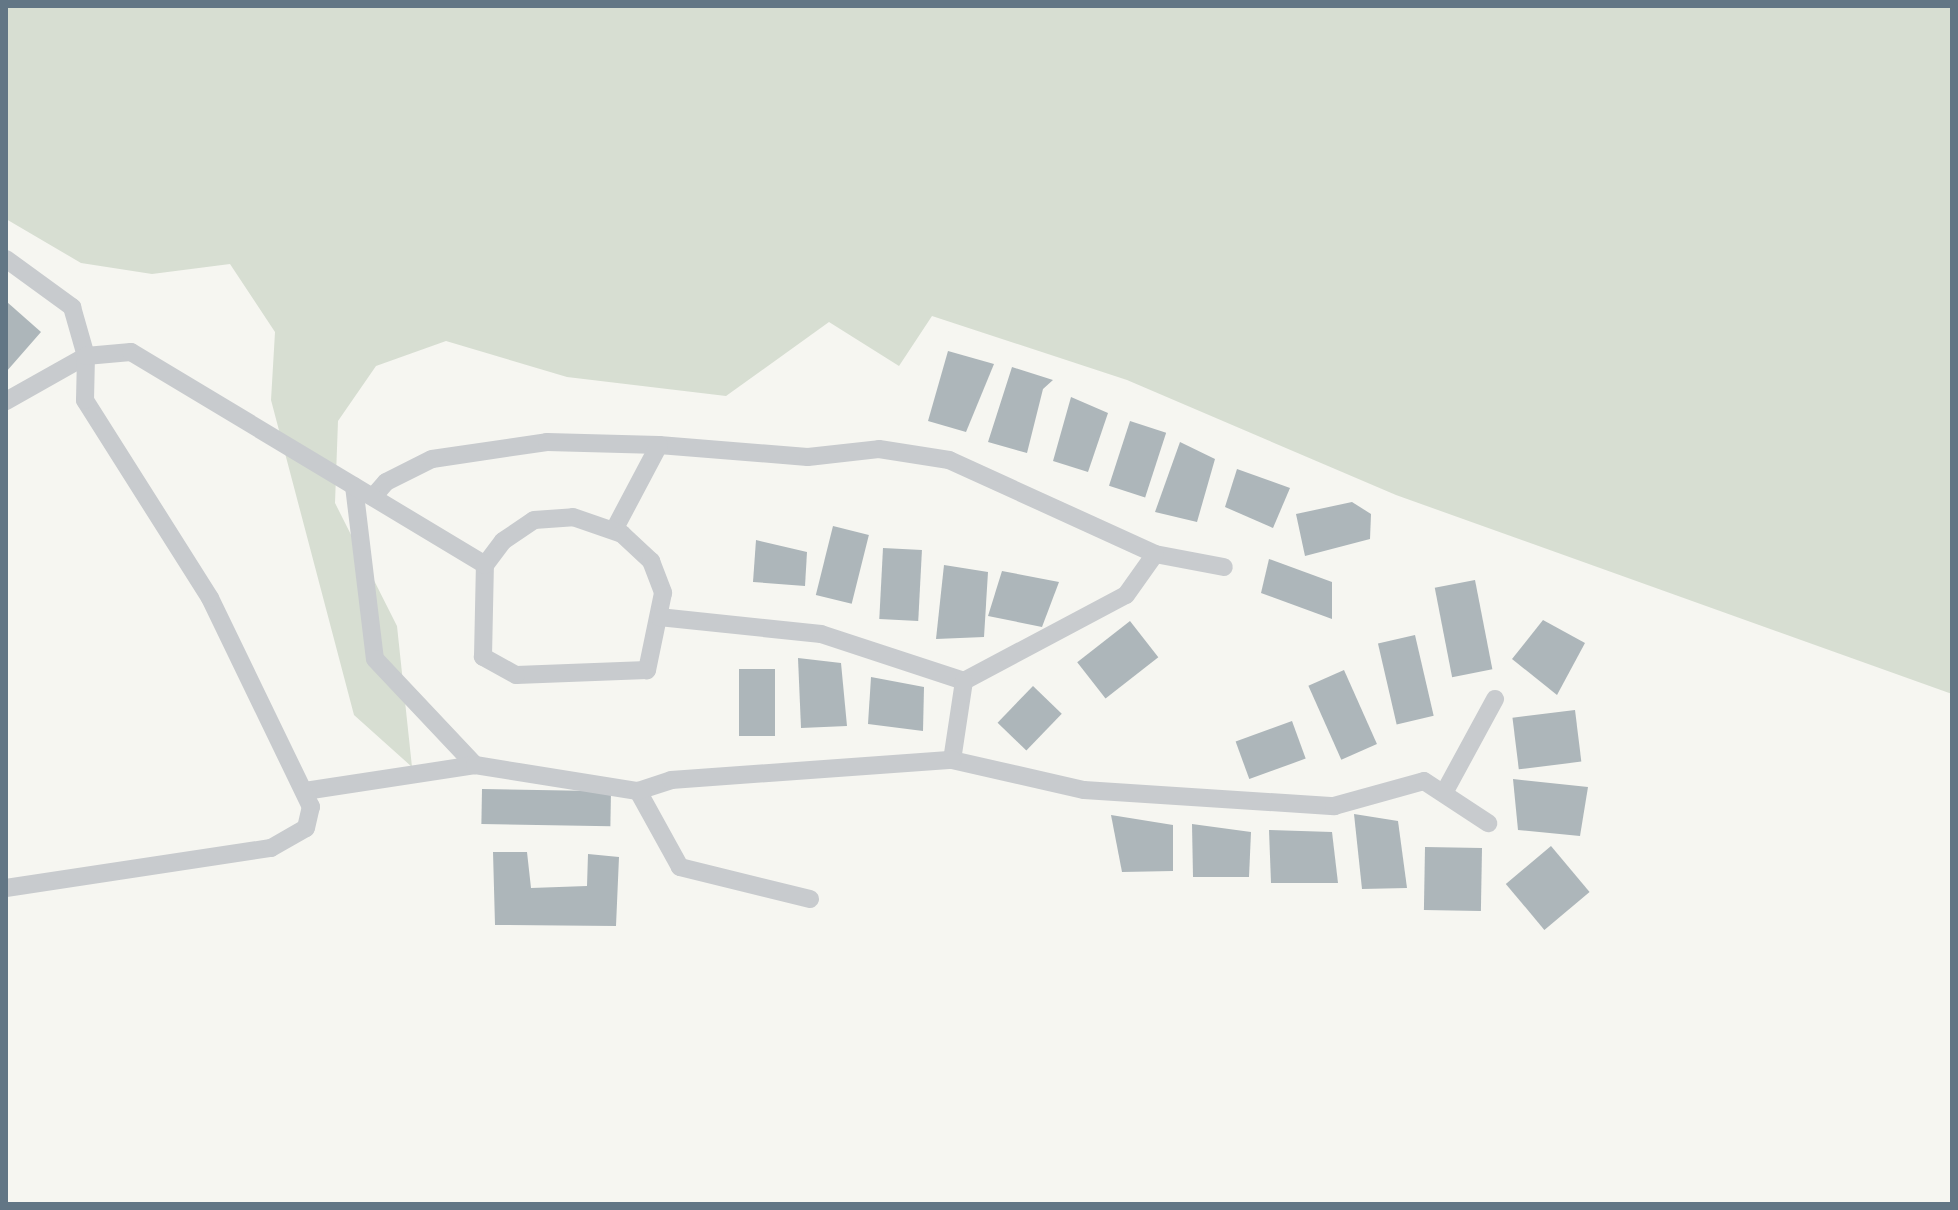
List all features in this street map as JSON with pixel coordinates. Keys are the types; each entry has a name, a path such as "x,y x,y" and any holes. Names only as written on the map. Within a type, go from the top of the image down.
{"lane":[{"path":"6,259 72,307 86,356 85,400 210,598 311,807 306,828 271,848 6,888"},
{"path":"6,401 86,356 131,352 485,565"},
{"path":"373,497 386,482 432,459 547,442 659,445 808,457 879,449 949,460 1155,554 1224,567"},
{"path":"614,530 659,445"},
{"path":"354,486 375,659 475,765"},
{"path":"573,517 614,530 651,561 663,593 647,670 516,675 483,657 485,565 503,541 534,520 573,517"},
{"path":"659,617 821,634 964,681 1126,595 1155,554"},
{"path":"952,760 964,681"},
{"path":"1444,793 1495,699"},
{"path":"305,791 475,765 638,791 671,780 952,760 1084,790 1334,806 1424,781 1488,823"},
{"path":"638,791 680,867 810,899"}],"shaded area":[{"path":"6,6 1952,6 1952,694 1396,495 1127,380 932,316 899,366 829,322 726,396 567,377 446,341 376,366 338,421 335,503 397,626 412,767 354,715 271,400 275,332 230,264 152,274 81,263 6,219"}],"building":[{"path":"6,304 41,332 6,372"},
{"path":"948,351 994,364 966,432 928,421"},
{"path":"1012,367 1053,380 1043,389 1027,453 988,442"},
{"path":"1071,397 1108,413 1088,472 1053,461"},
{"path":"1130,421 1166,433 1145,497 1109,486"},
{"path":"1180,442 1215,459 1197,522 1155,512"},
{"path":"1237,469 1290,488 1273,528 1225,507"},
{"path":"1352,502 1371,514 1370,539 1305,556 1296,514"},
{"path":"833,526 869,535 852,604 816,595"},
{"path":"756,540 807,552 805,586 753,582"},
{"path":"883,548 922,550 918,621 879,619"},
{"path":"1269,559 1332,582 1332,619 1261,593"},
{"path":"944,565 988,572 984,637 936,639"},
{"path":"1002,571 1059,582 1042,627 988,616"},
{"path":"1475,580 1492,669 1452,677 1435,588"},
{"path":"1543,620 1585,643 1557,695 1512,659"},
{"path":"1130,621 1158,657 1106,698 1077,662"},
{"path":"1415,635 1434,716 1397,724 1378,644"},
{"path":"798,658 841,663 847,726 801,728"},
{"path":"739,669 775,669 775,736 739,736"},
{"path":"1344,670 1377,744 1341,760 1308,686"},
{"path":"871,677 924,687 923,731 868,724"},
{"path":"1033,686 1062,714 1026,750 998,723"},
{"path":"1575,710 1581,762 1519,769 1512,718"},
{"path":"1292,721 1306,759 1249,779 1236,742"},
{"path":"1513,779 1588,787 1580,836 1518,830"},
{"path":"482,789 611,791 610,826 481,824"},
{"path":"1354,814 1398,821 1407,888 1362,889"},
{"path":"1111,815 1173,825 1173,871 1122,872"},
{"path":"1192,824 1251,832 1249,877 1193,877"},
{"path":"1269,830 1332,832 1338,883 1271,883"},
{"path":"1551,846 1590,892 1544,930 1506,884"},
{"path":"1425,847 1482,848 1481,911 1424,910"},
{"path":"493,852 527,852 531,888 587,886 588,854 619,857 616,926 495,925"}]}
